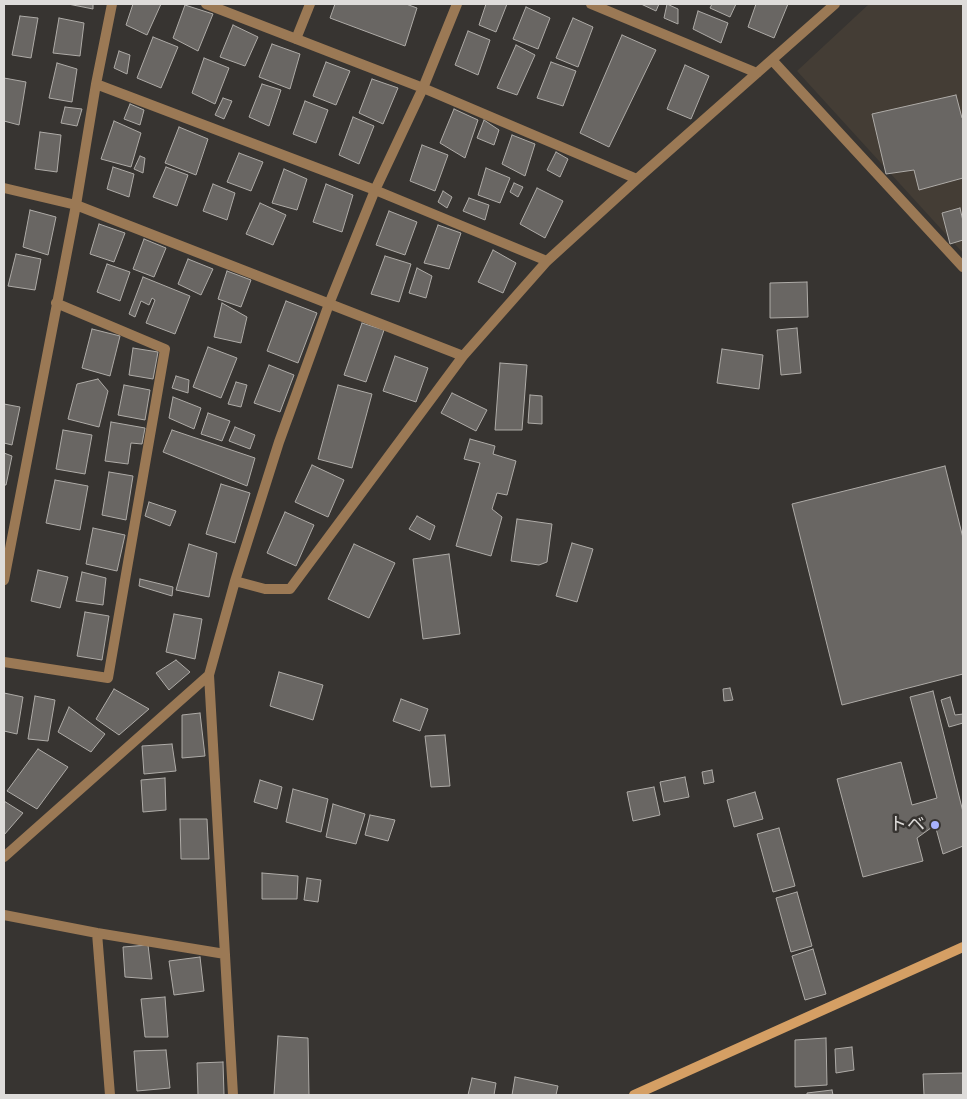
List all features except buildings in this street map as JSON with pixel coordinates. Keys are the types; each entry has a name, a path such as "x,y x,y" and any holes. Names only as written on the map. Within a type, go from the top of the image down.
{"street":[{"path":"4,580 76,205 96,84 112,4"},
{"path":"206,4 423,88 637,178"},
{"path":"296,39 310,4"},
{"path":"233,1095 209,675 235,581 279,442 330,304 375,190 423,88 457,4"},
{"path":"595,4 757,73"},
{"path":"235,581 265,589 290,589 463,356 547,261 637,178 835,4"},
{"path":"772,60 963,267"},
{"path":"96,84 375,190 547,261"},
{"path":"4,188 76,205 463,356"},
{"path":"4,662 108,678 165,349 56,303"},
{"path":"4,857 209,675"},
{"path":"4,915 97,933 225,954"},
{"path":"97,933 110,1095"},
{"path":"634,1095 963,947"}],"shaded area":[{"path":"869,4 963,4 963,253 797,71"}],"place":[{"name":"トベ","path":"935,825"}]}
